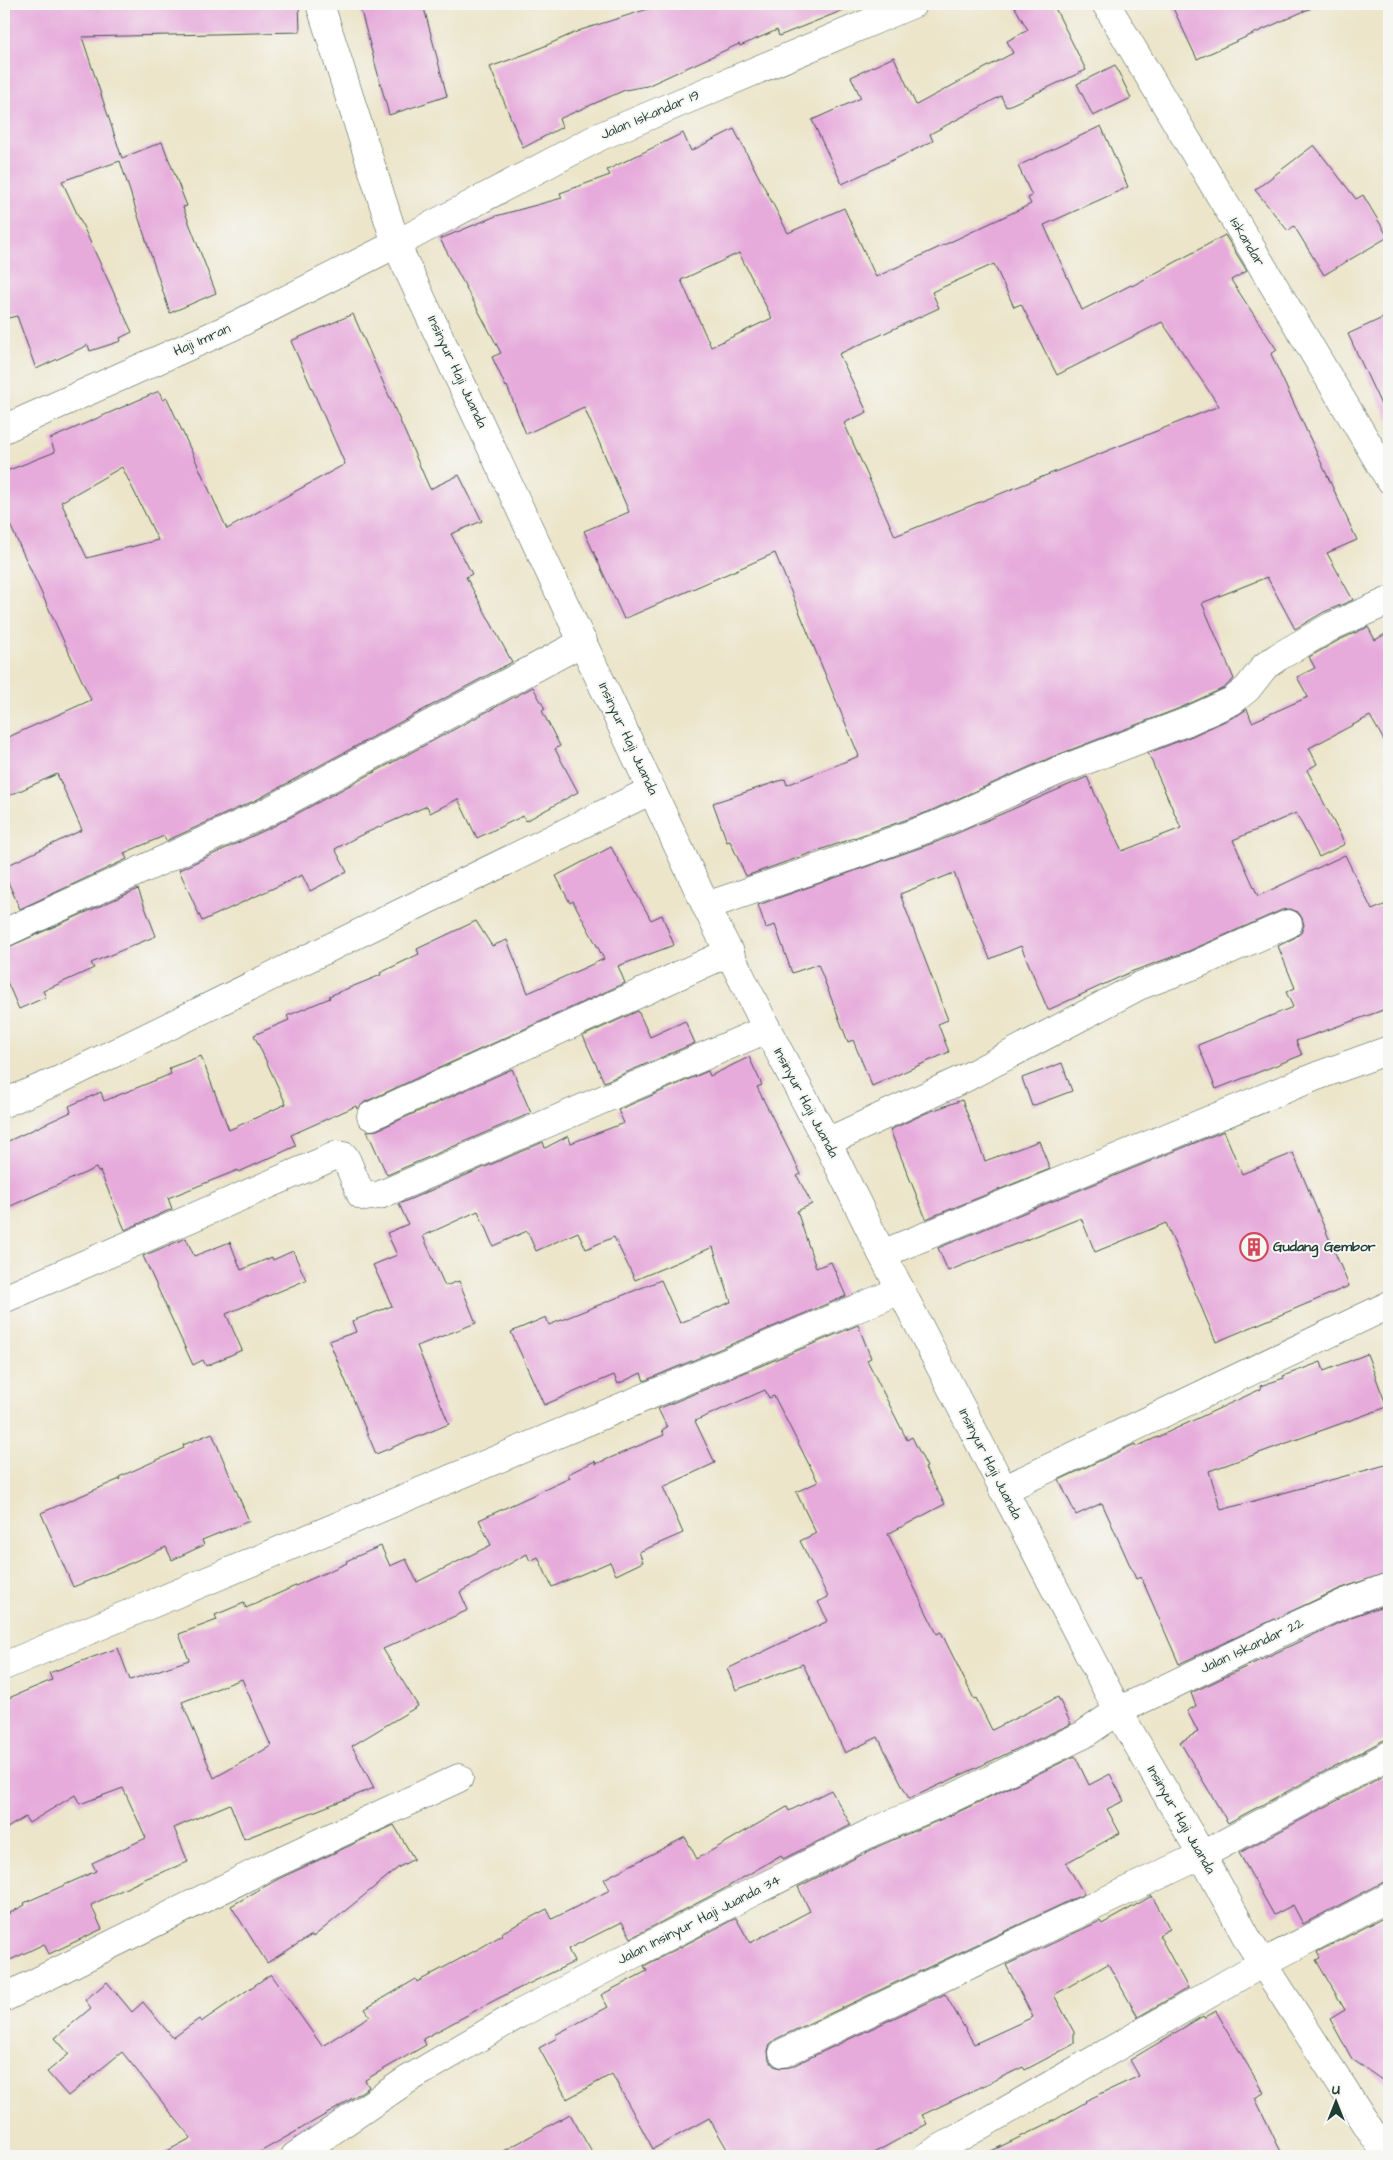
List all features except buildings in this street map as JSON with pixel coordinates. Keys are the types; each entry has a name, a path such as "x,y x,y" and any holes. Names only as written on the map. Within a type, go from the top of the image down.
{"street":[{"name":"Insinyur Haji Juanda","path":"320,4 396,244 706,906 882,1254 1118,1711 1263,1963 1387,2156"},
{"name":"Jalan Iskandar 19","path":"396,244 601,136 913,4"},
{"name":"Iskandar","path":"1106,4 1389,479"},
{"name":"Haji Imran","path":"4,430 236,325 396,244"},
{"path":"706,906 934,826 1058,771 1186,722 1232,700 1247,689 1265,666 1278,657 1332,626 1389,601"},
{"path":"4,933 265,813 583,642"},
{"path":"4,1103 57,1080 652,790"},
{"path":"827,1142 967,1077 1139,986 1288,924"},
{"path":"371,1116 730,952"},
{"path":"4,1299 337,1155 344,1156 361,1194 366,1197 380,1194 767,1029"},
{"path":"882,1254 1317,1076 1389,1050"},
{"path":"4,1666 901,1290"},
{"path":"1003,1490 1389,1305"},
{"name":"Jalan Iskandar 22","path":"1118,1711 1296,1625 1345,1603 1389,1587"},
{"name":"Jalan Insinyur Haji Juanda 34","path":"295,2156 407,2080 520,2014 739,1898 874,1831 950,1799 1082,1735 1118,1711"},
{"path":"783,2053 1202,1855 1389,1755"},
{"path":"4,1998 271,1865 459,1778"},
{"path":"927,2156 1263,1963 1389,1897"}],"place":[{"name":"Gudang Gembor","path":"1254,1247"}]}
